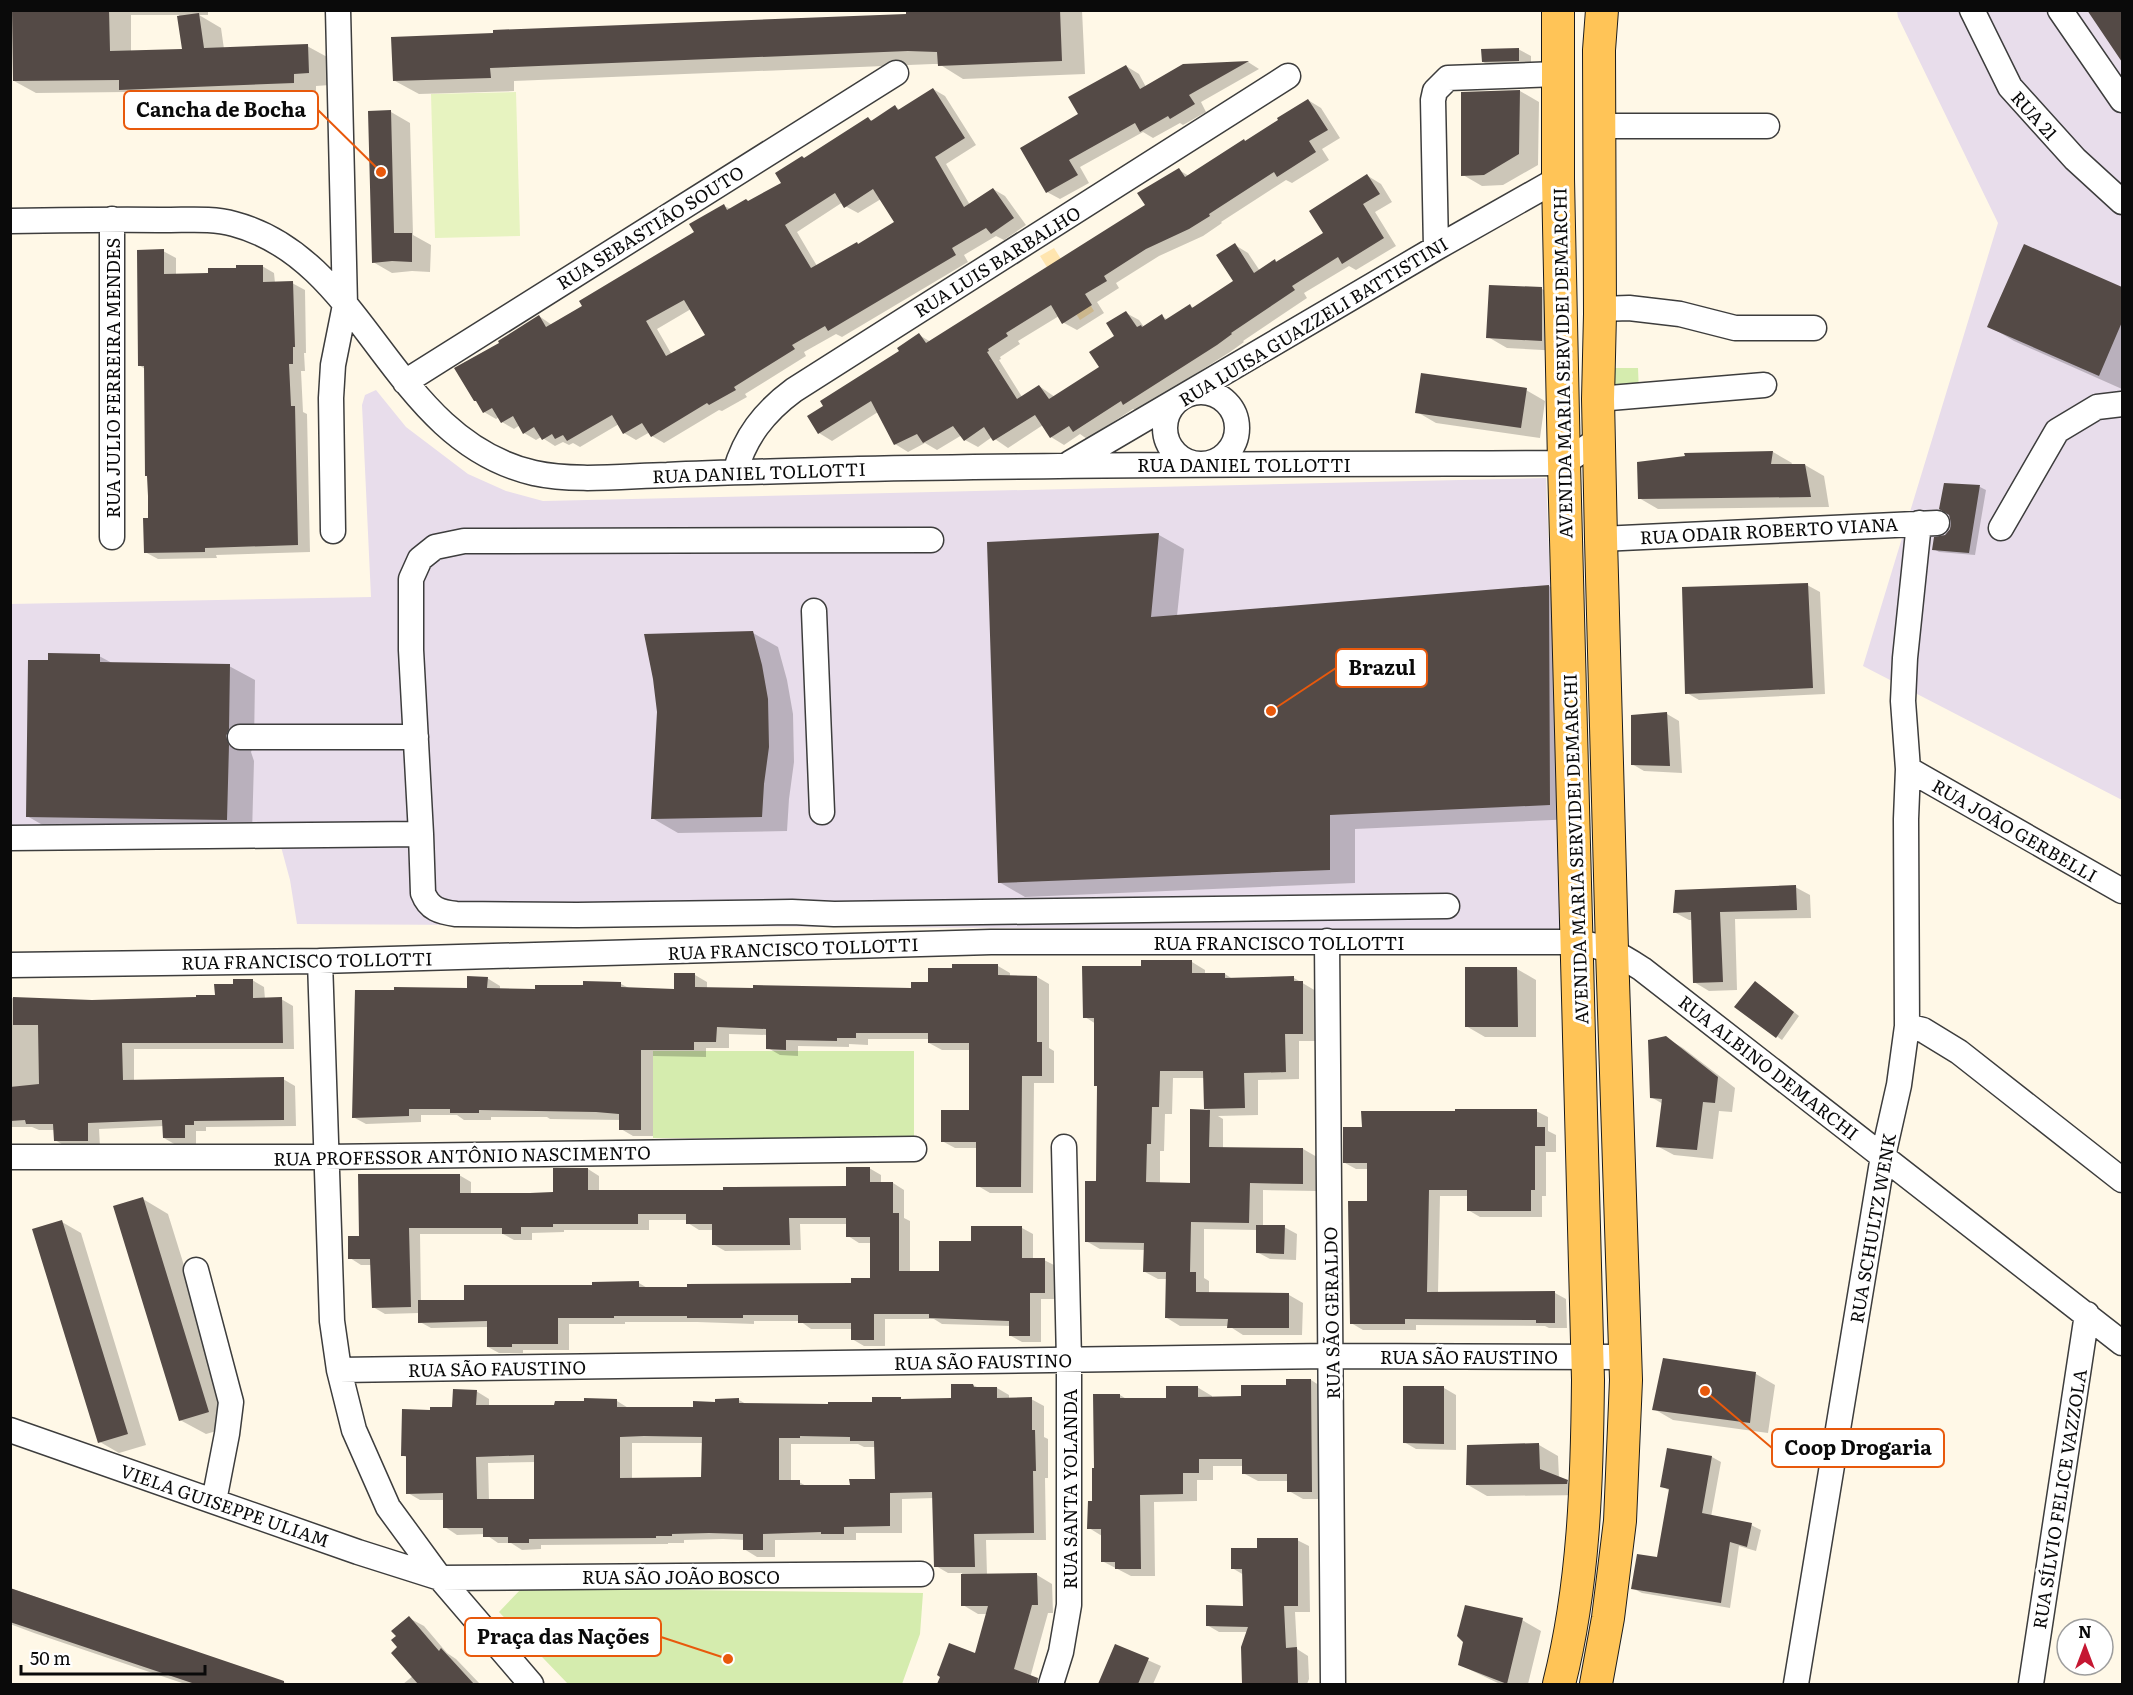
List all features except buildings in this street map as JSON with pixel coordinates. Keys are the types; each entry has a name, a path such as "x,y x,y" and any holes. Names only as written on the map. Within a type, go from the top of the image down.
{"main road":[{"name":"AVENIDA MARIA SERVIDEI DEMARCHI","path":"1558,10 1558,179 1564,463 1575,942 1579,1012 1588,1356 1587,1488 1572,1618 1559,1684"},
{"name":"AVENIDA MARIA SERVIDEI DEMARCHI","path":"1596,1684 1608,1618 1620,1521 1626,1357 1612,950 1598,399 1599,50 1602,10"}],"street":[{"path":"333,531 331,398 333,365 345,305 338,10"},
{"name":"RUA 21","path":"1972,10 2010,87 2075,159 2122,202"},
{"path":"2060,10 2122,100"},
{"name":"RUA SEBASTIÃO SOUTO","path":"405,382 896,73"},
{"path":"1436,248 1432,100 1435,91 1448,78 1557,74"},
{"name":"RUA LUIS BARBALHO","path":"735,472 739,458 756,425 777,403 794,390 1288,76"},
{"path":"1599,126 1767,126"},
{"name":"RUA LUISA GUAZZELI BATTISTINI","path":"1068,464 1558,179"},
{"name":"RUA DANIEL TOLLOTTI","path":"10,221 112,219 218,221 267,237 299,258 320,276 435,417 468,444 497,461 536,474 614,477 1068,464 1564,463"},
{"name":"RUA JULIO FERREIRA MENDES","path":"112,219 112,537"},
{"path":"1600,309 1640,309 1680,314 1735,327 1814,327"},
{"path":"1598,399 1764,385"},
{"path":"1204,393 1226,402 1233,412 1236,435 1225,455 1203,464 1191,463 1172,450 1165,428 1167,417 1173,406 1192,394 1204,393"},
{"path":"2001,528 2057,431 2097,407 2122,404"},
{"path":"1564,463 1599,439"},
{"name":"RUA ODAIR ROBERTO VIANA","path":"1601,538 1928,523"},
{"name":"RUA SCHULTZ WENK","path":"1796,1684 1883,1156 1899,1085 1907,1026 1906,819 1908,769 1903,701 1905,658 1928,523"},
{"path":"931,540 464,541 435,547 420,558 411,579 411,650 423,893 426,900 440,912 456,914 577,915 1447,906"},
{"path":"814,611 822,812"},
{"path":"240,737 416,737"},
{"name":"RUA JOÃO GERBELLI","path":"1908,769 2122,891"},
{"path":"10,838 421,834"},
{"name":"RUA SÃO GERALDO","path":"1327,941 1333,1684"},
{"name":"RUA FRANCISCO TOLLOTTI","path":"10,965 320,961 991,942 1575,942 1612,950"},
{"name":"RUA ALBINO DEMARCHI","path":"1612,950 1642,969 2122,1343"},
{"path":"320,961 332,1320 339,1370 354,1430 388,1507 440,1578 531,1684"},
{"path":"1907,1026 1923,1030 1959,1052 2122,1180"},
{"name":"RUA SANTA YOLANDA","path":"1051,1684 1061,1652 1069,1605 1069,1360 1064,1148"},
{"name":"RUA PROFESSOR ANTÔNIO NASCIMENTO","path":"10,1157 326,1157 914,1149"},
{"path":"196,1269 231,1402 214,1501"},
{"name":"RUA SÍLVIO FELICE VAZZOLA","path":"2031,1684 2087,1314"},
{"name":"RUA SÃO FAUSTINO","path":"339,1370 1331,1356 1626,1357"},
{"name":"VIELA GUISEPPE ULIAM","path":"10,1430 440,1578"},
{"name":"RUA SÃO JOÃO BOSCO","path":"440,1578 921,1574"}],"shaded area":[{"path":"1897,11 2122,11 2122,800 1863,666 1998,223"},
{"path":"376,390 406,427 468,474 506,491 543,501 1546,478 1564,931 297,924 290,880 280,843 11,849 10,604 371,597 362,405 365,395"}],"green space":[{"path":"516,92 520,236 435,238 431,94"},
{"path":"1614,368 1638,368 1639,393 1616,395"},
{"path":"653,1051 914,1051 914,1138 653,1138"},
{"path":"522,1588 923,1593 920,1634 902,1684 568,1684 499,1612"}],"sand":[{"path":"1054,248 1094,311 1080,320 1040,256"}],"place":[{"name":"Cancha de Bocha","path":"381,172"},
{"name":"Brazul","path":"1271,711"},
{"name":"Coop Drogaria","path":"1705,1391"},
{"name":"Praça das Nações","path":"728,1659"}]}
